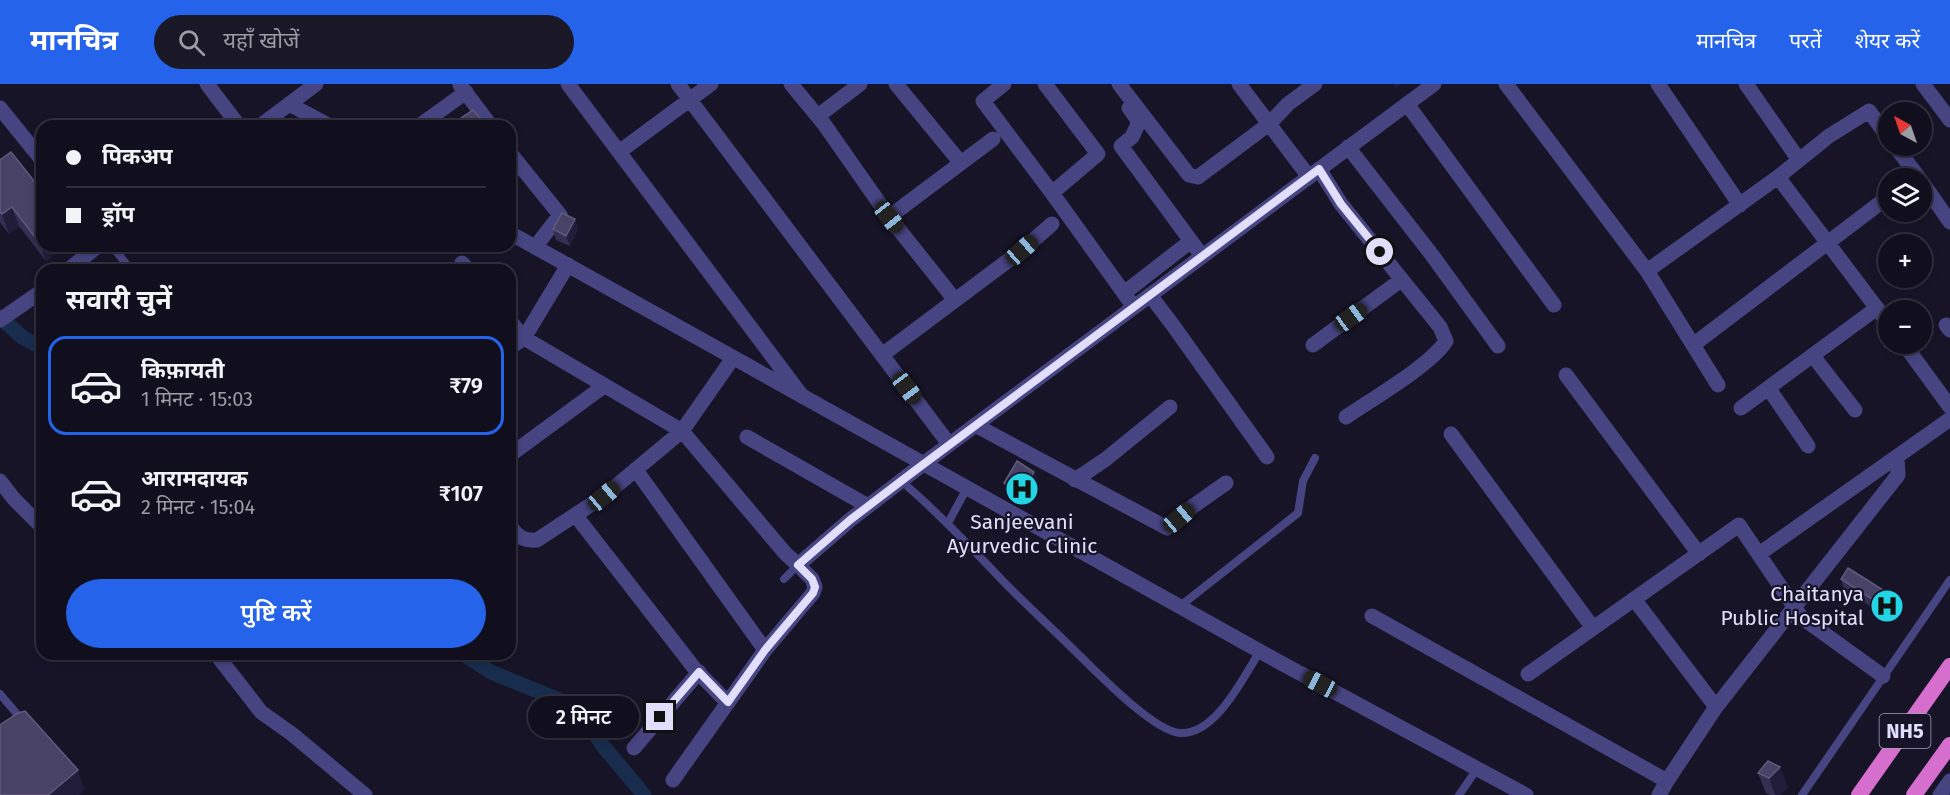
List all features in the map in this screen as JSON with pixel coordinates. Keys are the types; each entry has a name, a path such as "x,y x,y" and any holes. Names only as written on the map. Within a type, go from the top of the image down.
{"highway":[{"name":"NH5","path":"1859,795 1950,666"},
{"name":"NH5","path":"1914,795 1950,745"}],"street":[{"path":"207,84 234,120"},
{"path":"268,120 316,84"},
{"path":"568,84 803,397"},
{"path":"678,84 949,444"},
{"path":"619,152 711,84"},
{"path":"791,84 818,116 889,217 955,300"},
{"path":"818,116 860,84"},
{"path":"896,84 960,162"},
{"path":"1005,84 983,101 1134,307"},
{"path":"1045,84 1098,154"},
{"path":"1052,193 1098,154 1121,146 1132,137 1139,122 1112,84"},
{"path":"1119,84 1189,175 1198,177 1269,124 1288,104 1315,84"},
{"path":"1239,84 1269,124 1341,204 1440,327 1446,341 1441,349 1422,365 1346,417"},
{"path":"798,565 868,506 949,444 1434,84"},
{"path":"1506,84 1647,271 1718,385"},
{"path":"1658,84 1740,205"},
{"path":"1746,84 1799,160"},
{"path":"1926,85 1950,120"},
{"path":"426,120 463,88 487,120"},
{"path":"289,104 319,120"},
{"path":"1407,104 1554,305"},
{"path":"0,108 36,153"},
{"path":"1647,271 1778,177 1829,136 1869,111 1878,123"},
{"path":"889,217 993,139"},
{"path":"1121,146 1202,256"},
{"path":"1348,147 1432,255 1498,346"},
{"path":"516,160 560,215 535,247"},
{"path":"1741,408 1877,308 1778,177"},
{"path":"1932,198 1950,222"},
{"path":"1693,345 1878,204"},
{"path":"882,356 1022,250 1052,224"},
{"path":"516,236 1179,607 1526,795"},
{"path":"1123,291 1190,239"},
{"path":"76,264 90,252"},
{"path":"516,344 524,338 568,265"},
{"path":"1313,345 1401,280"},
{"path":"1150,295 1267,457"},
{"path":"0,320 36,296"},
{"path":"516,328 524,338 682,431 785,553 812,579 815,587 813,593 765,650 673,780"},
{"path":"1911,354 1950,407"},
{"path":"1813,356 1855,410"},
{"path":"516,533 527,541 537,540 604,496 682,431 733,358"},
{"path":"1566,375 1699,554"},
{"path":"516,451 604,386"},
{"path":"1769,389 1808,446"},
{"path":"1075,480 1106,459 1170,407"},
{"path":"1759,554 1950,419"},
{"path":"975,425 1167,528 1226,483"},
{"path":"1451,434 1593,628"},
{"path":"747,437 868,506"},
{"path":"1659,795 1716,707 1898,475 1897,456"},
{"path":"636,470 765,650"},
{"path":"0,481 36,521"},
{"path":"576,516 699,672 728,702"},
{"path":"1528,674 1739,525 1801,617 1883,676"},
{"path":"1634,599 1716,707"},
{"path":"1371,616 1667,781"},
{"path":"221,660 261,712 292,734 364,795"},
{"path":"634,747 699,672"},
{"path":"1940,795 1950,782"}],"lane":[{"path":"117,252 126,264"},
{"path":"1179,607 1298,513 1303,481 1316,458"},
{"path":"908,487 1129,703 1163,726 1180,733 1195,730 1211,721 1226,705 1260,651"},
{"path":"948,524 967,488"},
{"path":"784,579 798,565"},
{"path":"1802,795 1950,580"},
{"path":"0,694 28,727"},
{"path":"1459,795 1477,769"}],"building":[{"path":"473,110 481,119 480,120 458,120"},
{"path":"11,152 36,183 36,238 12,207 2,214 0,212 0,160"},
{"path":"562,213 575,219 566,236 553,229"},
{"path":"1017,461 1034,472 1021,493 1004,483"},
{"path":"1848,568 1899,600 1892,612 1841,579"},
{"path":"25,711 78,770 48,795 0,795 0,725"},
{"path":"1768,761 1780,767 1769,778 1758,773"}],"waterway":[{"path":"0,317 22,337 36,345"},
{"path":"472,660 491,672 576,707 604,747 644,795"}],"place":[{"name":"Sanjeevani Ayurvedic Clinic","path":"1022,489"},
{"name":"Chaitanya Public Hospital","path":"1887,606"}],"route":[{"path":"660,717 699,672 728,702 765,650 813,593 815,587 812,579 798,565 850,520 913,472 1319,169 1341,204 1380,252"}]}
